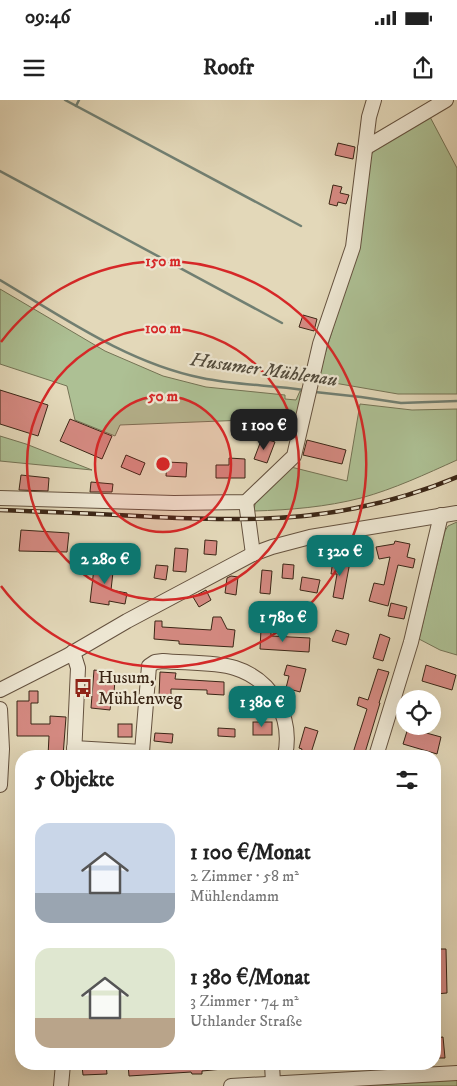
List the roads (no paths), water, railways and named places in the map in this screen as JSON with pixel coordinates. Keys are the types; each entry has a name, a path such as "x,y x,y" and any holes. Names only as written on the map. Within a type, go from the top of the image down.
{"street":[{"path":"0,498 174,503 246,502 294,456 320,344 353,247 369,117 374,100"},
{"path":"365,148 446,100"},
{"path":"246,502 253,554"},
{"path":"0,690 253,554 310,537 457,513"},
{"path":"378,750 410,642 441,515"},
{"path":"73,652 78,668 74,750"},
{"path":"142,750 149,666 155,662 163,661 235,668 248,673 268,688 277,701 287,729 286,750"},
{"path":"0,709 2,748 0,785"},
{"path":"61,1086 63,1070"},
{"path":"272,1070 273,1082"},
{"path":"231,1086 273,1082 457,1073"}],"waterway":[{"path":"65,100 301,226"},
{"path":"76,106 79,100"},
{"path":"0,171 282,323"},
{"name":"Husumer Mühlenau","path":"0,280 97,338 148,362 202,378 240,384 304,390"},
{"name":"Husumer Mühlenau","path":"315,392 401,403 457,401"}],"railway":[{"path":"0,510 205,519 281,518 331,513 369,505 420,491 457,477"}],"place":[{"name":"Husum, Mühlenweg","path":"83,688"}]}
